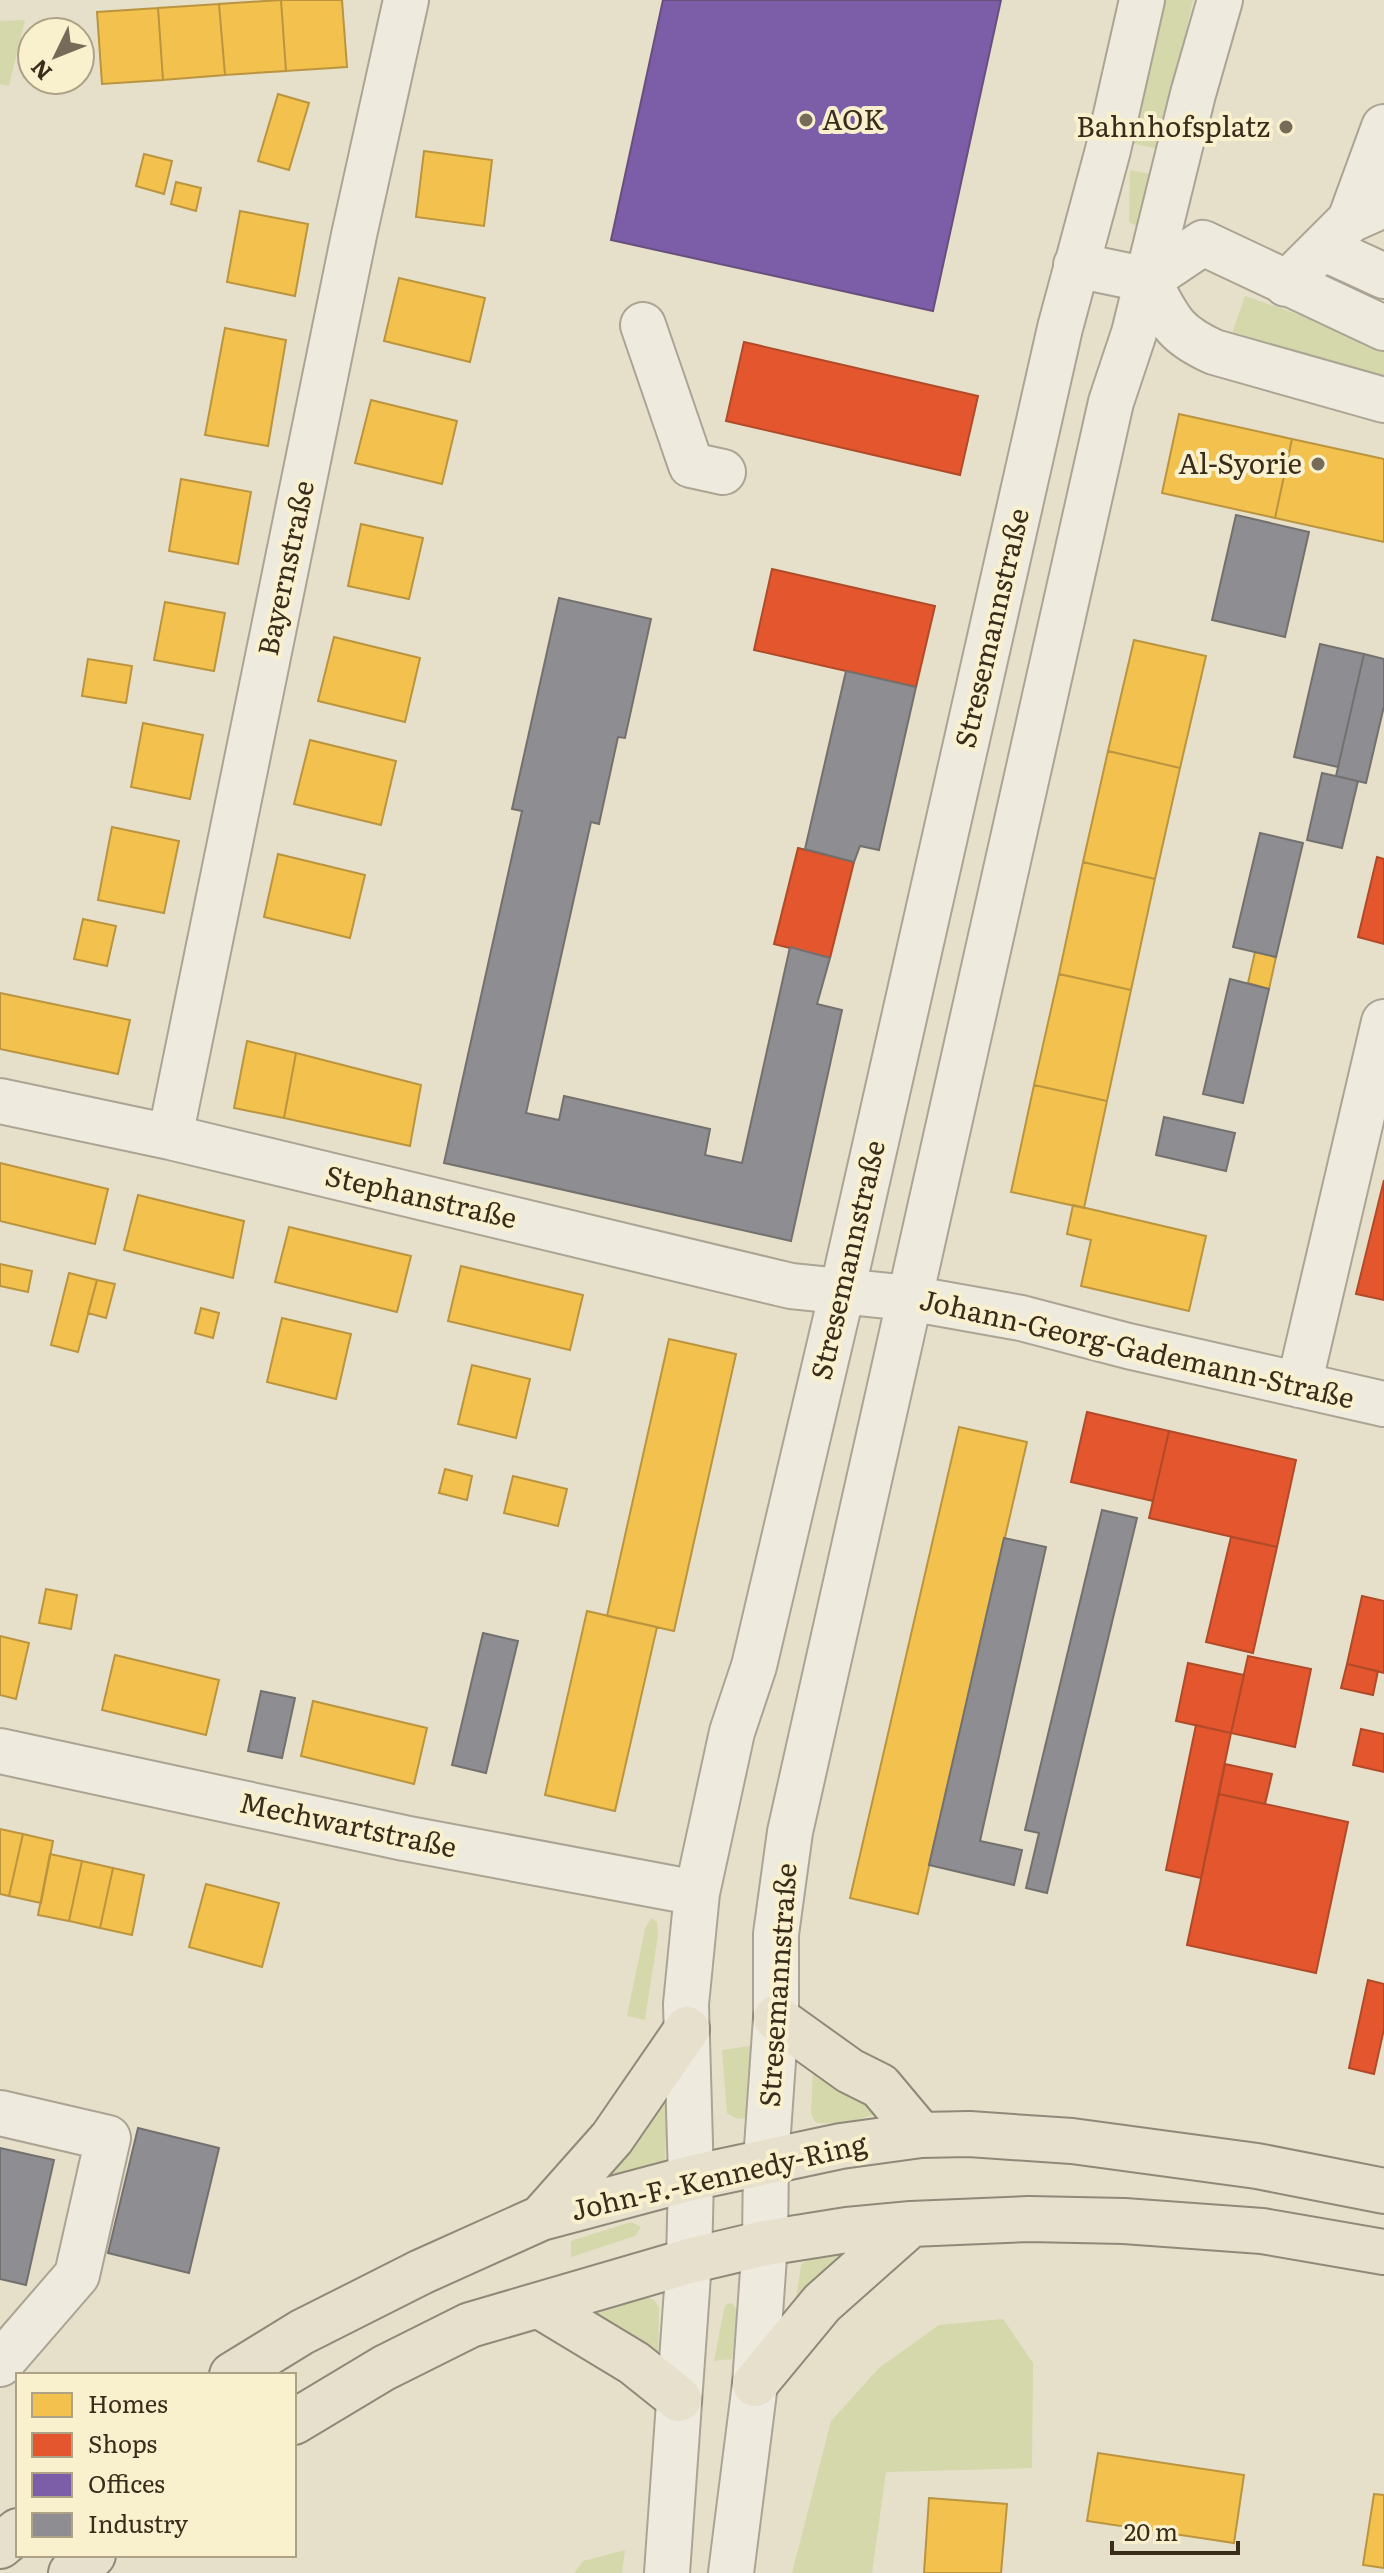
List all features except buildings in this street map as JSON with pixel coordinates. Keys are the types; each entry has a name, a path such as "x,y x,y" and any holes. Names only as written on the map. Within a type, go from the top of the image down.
{"main road":[{"path":"776,2018 850,2071 880,2086 921,2135"},
{"path":"541,2218 612,2138 687,2029"},
{"name":"John-F.-Kennedy-Ring","path":"235,2373 302,2332 421,2272 541,2218 691,2178 841,2146 921,2135 969,2134 1072,2141 1257,2166 1384,2191"},
{"path":"296,2421 384,2368 470,2325 689,2261 765,2243 847,2230 1029,2219 1124,2221 1262,2231 1384,2252"},
{"path":"755,2384 822,2303 911,2224"},
{"path":"538,2305 634,2363 679,2399"},
{"path":"0,2546 16,2533"},
{"path":"71,2573 91,2557"}],"street":[{"name":"Bayernstraße","path":"170,1137 354,235 406,0"},
{"name":"Stresemannstraße","path":"667,2573 689,2261 691,2178 686,2004 697,1893 732,1732 754,1666 842,1292 1040,412 1108,150 1142,0"},
{"name":"Stresemannstraße","path":"731,2573 755,2384 776,2018 776,1934 790,1832 1111,402 1134,333 1193,94 1220,0"},
{"path":"1286,284 1366,227 1384,127"},
{"path":"1076,265 1148,280 1203,243 1384,328"},
{"path":"1148,280 1171,323 1190,341 1214,352 1384,400"},
{"path":"643,325 691,465 723,472"},
{"path":"921,942 987,957"},
{"path":"1299,1385 1384,1022"},
{"name":"Stephanstraße","path":"0,1101 170,1137 791,1286 842,1292"},
{"name":"Johann-Georg-Gademann-Straße","path":"842,1292 909,1298 1021,1318 1128,1346 1384,1404"},
{"name":"Mechwartstraße","path":"0,1751 404,1838 697,1893"},
{"path":"0,2113 108,2138 77,2275 0,2364"}],"green space":[{"path":"1165,0 1193,0 1160,149 1134,144"},
{"path":"16,20 16,57 9,86 0,84 0,21"},
{"path":"1130,170 1154,175 1140,226 1129,222"},
{"path":"1245,296 1384,351 1384,383 1256,346 1232,334"},
{"path":"651,1918 657,1922 658,1935 645,2020 627,2016 645,1929"},
{"path":"757,2045 749,2117 735,2118 727,2113 722,2050"},
{"path":"813,2070 844,2082 876,2113 846,2122 815,2122 811,2113"},
{"path":"668,2085 665,2159 661,2164 613,2177 609,2174"},
{"path":"631,2222 641,2227 635,2236 571,2257 571,2241"},
{"path":"849,2255 799,2303 796,2299 801,2265 807,2260"},
{"path":"650,2298 659,2308 658,2360 592,2315"},
{"path":"732,2303 737,2310 732,2359 714,2361 724,2309"},
{"path":"1003,2319 1033,2363 1032,2468 886,2472 872,2573 792,2573 831,2421 879,2368 939,2325"},
{"path":"625,2550 622,2573 574,2573 583,2561"}],"place":[{"name":"AOK","path":"806,120"},
{"name":"Bahnhofsplatz","path":"1286,127"},
{"name":"Al-Syorie","path":"1318,464"}]}
